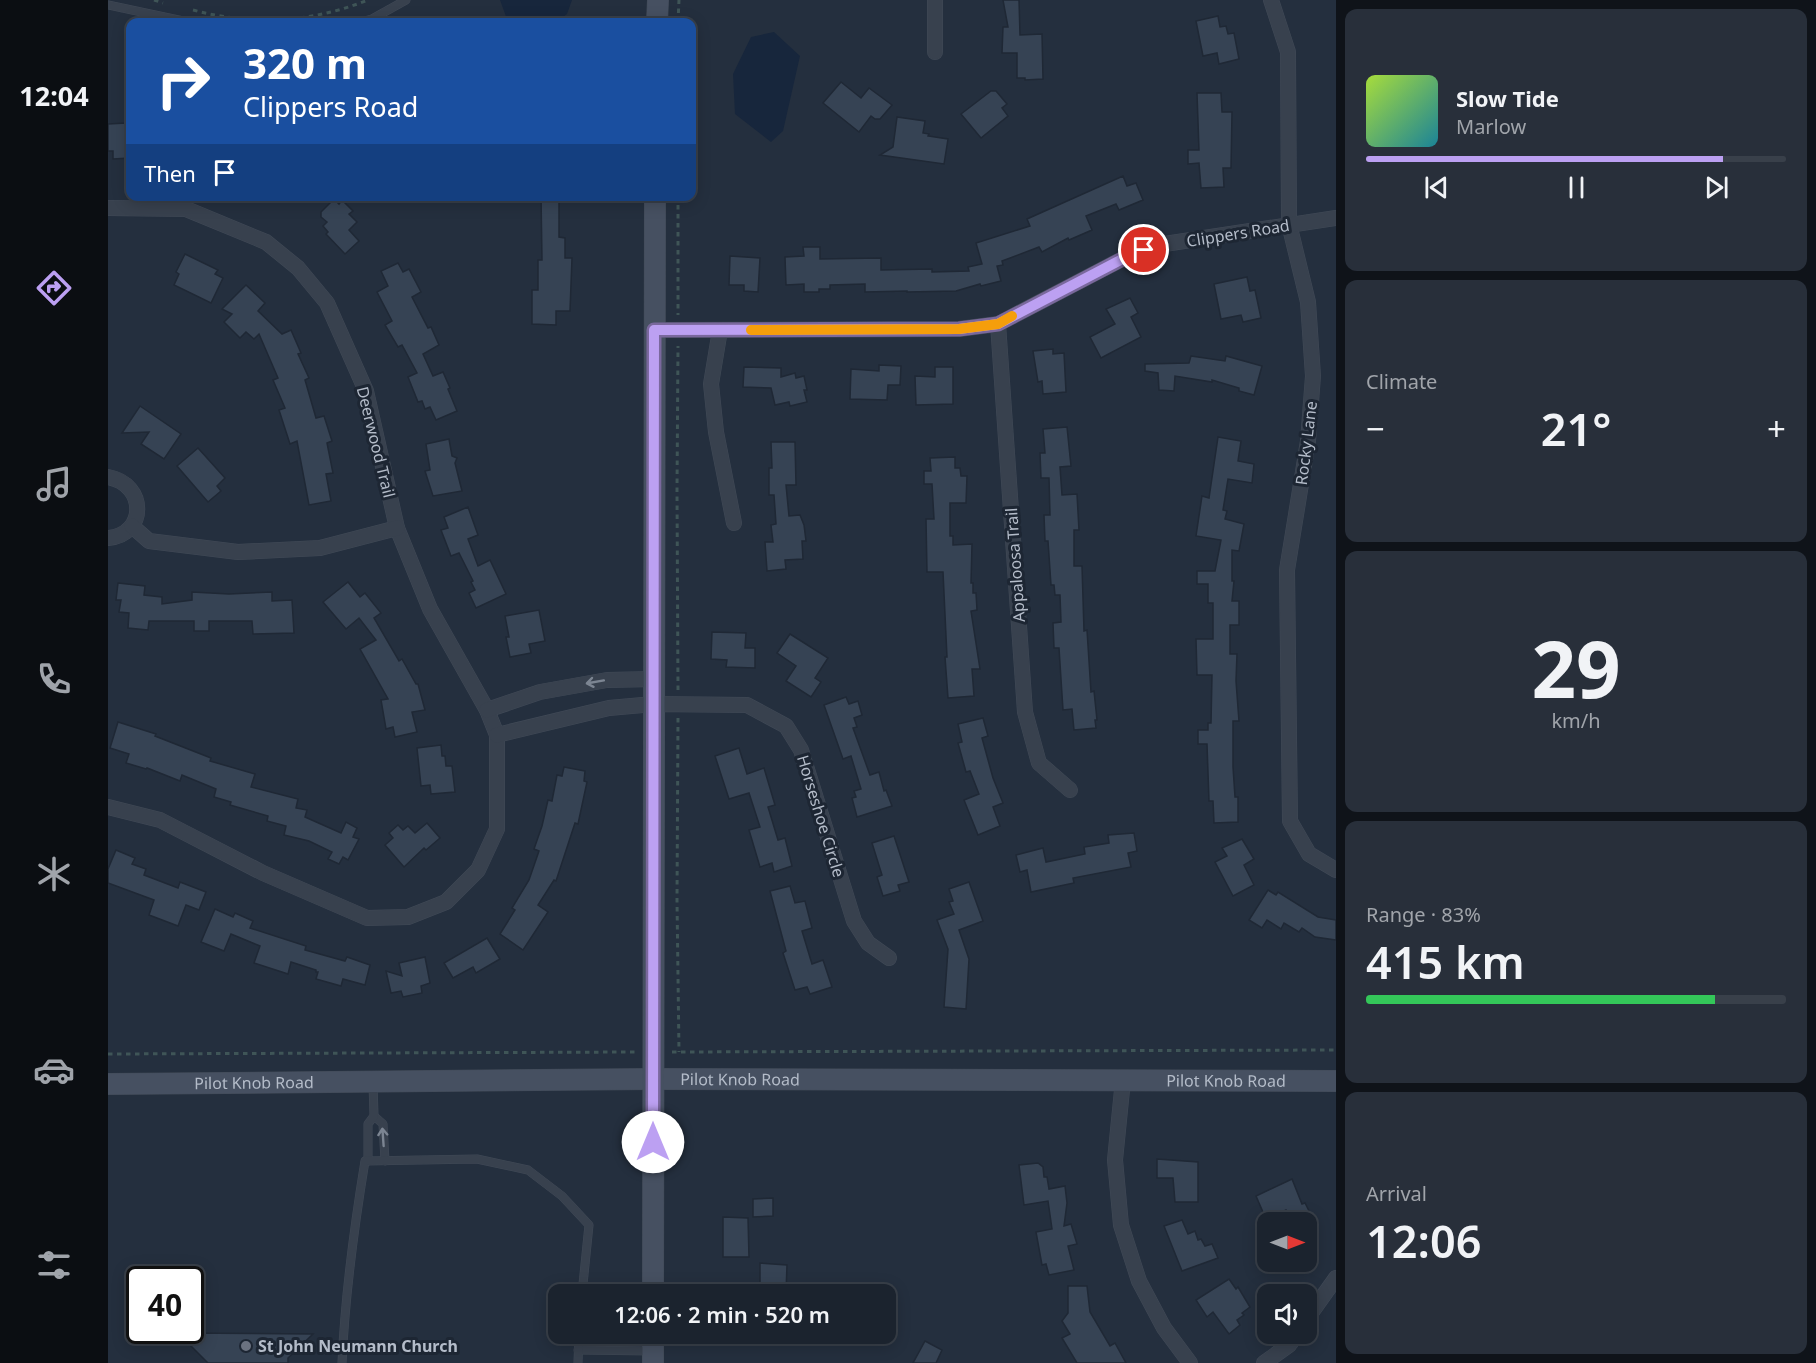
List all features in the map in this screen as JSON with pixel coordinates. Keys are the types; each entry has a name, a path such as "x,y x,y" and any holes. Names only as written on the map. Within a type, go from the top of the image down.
{"main road":[{"path":"657,18 658,0"},
{"path":"653,1284 655,201"},
{"name":"Pilot Knob Road","path":"108,1084 653,1079 1336,1081"}],"street":[{"path":"935,0 935,52"},
{"name":"Rocky Lane","path":"1271,0 1288,52 1289,224 1308,302 1313,376 1308,441 1287,570 1290,821 1309,854 1336,870"},
{"name":"Deerwood Trail","path":"108,208 186,209 266,242 298,268 327,303 366,391 397,528 430,609 486,710 496,735 497,829 478,870 446,902 408,916 367,918 263,873 160,820 108,807"},
{"name":"Clippers Road","path":"654,330 959,329 998,324 1130,255 1158,245 1336,218"},
{"name":"Appaloosa Trail","path":"998,324 1025,712 1039,763 1070,790"},
{"path":"720,330 711,384 716,432 734,523"},
{"path":"108,477 125,483 132,490 138,508 132,526 124,534 108,538"},
{"path":"132,526 149,541 238,552 320,548 397,528"},
{"path":"486,710 540,692 607,680 654,679"},
{"path":"496,735 609,708 654,704"},
{"name":"Horseshoe Circle","path":"654,704 747,705 786,726 801,750 854,921 868,942 889,958"},
{"path":"1123,1080 1115,1160 1122,1225 1139,1281 1164,1328 1190,1363"},
{"path":"1317,1305 1336,1278"},
{"path":"1264,1363 1290,1344"}],"lane":[{"path":"374,18 406,0"},
{"path":"108,5 169,18"},
{"path":"368,1161 368,1124 374,1116 373,1082"},
{"path":"374,1116 382,1124 385,1161"},
{"path":"342,1363 343,1331 354,1228 365,1161 477,1159 528,1170 562,1196 588,1225 583,1284"},
{"path":"578,1344 578,1363"},
{"path":"578,1350 653,1349"}],"path":[{"path":"154,0 172,5"},
{"path":"299,18 350,7 368,0"},
{"path":"678,18 679,0"},
{"path":"191,10 240,18"},
{"path":"678,201 677,912 679,1052"},
{"path":"108,1054 1336,1050"}],"water":[{"path":"500,0 572,0 567,14 562,18 507,18"},
{"path":"774,32 800,56 783,131 771,142 735,114 733,74 751,37"}],"building":[{"path":"1003,0 1019,0 1020,35 1042,34 1043,79 1017,78 1017,53 1002,53 1003,27 1008,27"},
{"path":"1218,16 1220,27 1226,26 1228,34 1234,33 1239,59 1219,64 1217,53 1203,56 1196,21"},
{"path":"841,82 861,98 869,88 892,105 880,119 871,116 859,132 823,103"},
{"path":"991,91 996,91 1007,104 1002,108 1008,116 981,138 961,114"},
{"path":"1197,93 1221,93 1222,112 1232,112 1231,168 1223,168 1224,187 1201,188 1199,163 1188,164 1188,150 1199,150"},
{"path":"897,117 925,121 923,133 948,139 944,164 880,155 893,147"},
{"path":"126,123 126,158 113,159 113,151 108,151 108,124"},
{"path":"1123,176 1127,186 1136,183 1143,200 1119,210 1116,204 1086,216 1092,230 1069,240 1068,238 1042,252 1039,247 1002,261 1003,265 997,266 1001,281 956,291 907,292 865,292 865,284 830,285 830,289 819,289 819,292 804,292 804,284 786,285 785,257 804,256 803,247 820,247 820,259 881,258 881,270 969,271 968,267 982,264 976,243 1030,226 1027,219"},
{"path":"332,201 339,204 343,201 353,211 349,214 357,222 349,230 359,241 345,254 326,234 328,232 323,226 327,222 321,217 321,212"},
{"path":"541,201 559,201 559,237 565,238 565,258 572,258 570,311 556,311 556,325 532,324 532,290 538,290 538,260 542,260"},
{"path":"185,254 218,270 215,274 223,278 211,303 174,285 179,274 176,272"},
{"path":"730,256 760,258 758,292 744,291 744,285 729,285"},
{"path":"398,263 403,272 409,269 421,292 412,297 428,328 431,327 439,345 423,354 433,376 443,372 457,411 436,420 430,407 425,409 422,401 418,402 408,377 417,373 402,345 398,347 385,325 392,321 377,292 388,286 381,271"},
{"path":"1247,277 1250,291 1255,290 1261,318 1243,322 1241,315 1221,319 1214,284"},
{"path":"246,285 265,303 258,311 282,334 291,330 301,353 298,354 309,378 305,380 316,418 324,416 332,441 327,443 333,473 326,474 331,501 309,505 297,441 290,444 279,410 285,408 273,380 278,378 259,334 254,339 246,332 240,338 224,322 232,314 222,309"},
{"path":"1130,298 1138,313 1131,317 1141,337 1101,358 1090,337 1115,324 1106,309"},
{"path":"1053,349 1053,354 1064,353 1066,392 1043,394 1042,381 1038,382 1033,351"},
{"path":"1191,356 1225,361 1226,356 1262,366 1254,395 1212,380 1212,382 1175,376 1174,391 1159,390 1158,373 1145,371 1145,364 1189,363"},
{"path":"879,365 901,366 900,385 888,385 887,400 850,399 851,369 879,371"},
{"path":"744,367 781,368 781,377 795,373 796,378 804,376 807,402 790,406 789,402 775,405 771,388 743,387"},
{"path":"935,367 953,367 953,404 916,405 915,376 935,377"},
{"path":"140,406 181,434 164,459 141,444 149,432 122,433"},
{"path":"1067,427 1071,466 1060,467 1062,495 1077,494 1079,530 1074,530 1074,566 1082,566 1084,631 1087,630 1091,692 1094,691 1097,720 1095,720 1096,728 1074,730 1072,709 1063,710 1059,648 1054,648 1053,623 1061,622 1060,595 1055,595 1054,585 1051,585 1044,515 1050,515 1049,478 1041,478 1040,453 1045,453 1043,429"},
{"path":"1218,437 1241,441 1238,461 1254,464 1252,483 1228,479 1223,510 1227,511 1225,519 1244,524 1239,551 1232,550 1232,581 1234,581 1232,601 1239,601 1239,625 1230,625 1230,654 1237,654 1236,681 1239,721 1233,721 1233,767 1235,797 1238,797 1238,822 1214,823 1213,801 1209,801 1207,744 1198,744 1198,730 1208,730 1208,723 1211,723 1212,675 1197,675 1196,639 1213,639 1213,603 1208,603 1208,584 1197,584 1197,571 1215,571 1221,540 1196,536 1202,496 1209,498"},
{"path":"449,439 452,456 457,458 455,463 462,491 433,496 425,471 430,470 426,444"},
{"path":"771,442 795,442 796,485 786,485 789,516 800,515 806,541 802,541 803,559 785,560 786,569 767,571 765,542 773,542 771,525 776,524 774,495 769,495 769,468 772,468"},
{"path":"198,448 225,478 217,486 221,491 208,502 177,466"},
{"path":"955,457 955,468 960,468 961,476 967,476 966,503 950,503 950,536 953,536 953,545 972,544 971,583 973,583 973,593 976,593 977,610 971,611 980,669 972,669 974,696 948,698 943,572 927,572 926,519 934,519 932,484 924,484 924,471 931,471 930,458"},
{"path":"468,507 478,535 468,539 478,566 490,560 506,594 476,608 469,593 475,590 471,582 473,581 459,553 451,556 441,530 448,528 444,517"},
{"path":"348,582 360,597 365,593 381,613 374,618 399,661 402,659 418,684 425,710 412,712 417,732 395,737 393,727 386,729 381,700 388,699 360,649 376,640 359,618 346,629 323,602"},
{"path":"118,583 145,586 144,595 162,597 162,604 192,600 192,592 229,594 272,592 272,601 292,600 294,633 253,634 252,621 209,621 209,631 194,631 194,621 149,621 148,630 128,628 129,613 119,612 121,600 116,600"},
{"path":"539,610 545,641 529,644 531,653 510,657 505,616"},
{"path":"712,632 746,633 745,648 755,648 755,668 726,667 727,660 711,659"},
{"path":"790,634 828,658 815,678 821,682 811,697 786,681 796,666 777,653"},
{"path":"846,697 849,704 858,701 862,715 854,718 857,727 853,728 870,775 879,772 884,791 886,790 892,806 857,817 852,798 856,797 854,791 861,789 851,756 843,759 824,705"},
{"path":"983,718 988,736 982,738 993,778 1003,803 993,807 1000,826 978,835 964,800 979,794 970,771 966,772 958,743 962,742 958,724"},
{"path":"118,722 156,734 155,736 211,758 210,761 255,774 251,787 298,799 296,808 307,810 305,817 341,833 346,822 357,828 353,837 359,839 348,860 343,857 339,864 328,859 332,852 309,841 284,835 286,826 267,821 268,816 230,805 231,802 214,797 216,789 182,775 180,781 147,768 126,763 129,754 110,748"},
{"path":"441,745 446,766 452,766 455,792 431,794 430,785 421,786 417,748"},
{"path":"739,748 747,774 764,768 775,805 768,807 778,840 785,838 792,866 774,872 772,863 760,867 749,830 760,827 749,793 729,799 715,756"},
{"path":"564,767 585,771 584,781 587,782 578,824 575,823 556,881 554,880 538,905 548,912 523,950 500,934 515,910 512,908 529,880 539,851 534,849 548,800 552,801 557,775 562,776"},
{"path":"427,823 440,838 426,850 424,848 404,867 385,845 393,838 389,833 398,825 403,830 408,826 415,833"},
{"path":"1134,833 1137,851 1128,853 1131,867 1073,878 1074,883 1031,892 1027,870 1020,872 1016,855 1043,848 1046,862 1085,854 1084,847 1109,843 1108,835"},
{"path":"894,836 909,882 898,885 900,891 883,896 877,877 882,875 872,843"},
{"path":"1242,839 1254,859 1244,865 1254,885 1233,896 1215,862 1227,856 1222,848"},
{"path":"116,850 135,858 132,864 146,869 144,875 178,888 180,882 206,892 199,910 186,905 178,926 149,915 154,900 108,883 108,869"},
{"path":"969,882 983,921 959,930 969,959 966,1009 944,1007 948,949 937,920 954,914 949,902 953,901 949,889"},
{"path":"790,886 795,903 805,901 812,928 802,931 812,964 823,960 832,987 810,994 807,987 795,990 783,953 786,951 770,891"},
{"path":"1268,890 1276,895 1278,892 1318,917 1336,920 1336,940 1315,937 1302,928 1299,932 1284,923 1281,929 1267,920 1262,928 1249,920"},
{"path":"215,909 233,917 235,913 253,921 250,928 306,946 305,950 345,961 347,957 370,965 365,985 343,979 341,986 316,979 318,972 316,970 291,962 288,974 254,963 260,946 231,934 224,951 201,942"},
{"path":"487,938 500,959 476,973 473,967 453,978 444,963"},
{"path":"425,957 430,983 421,986 422,993 403,997 401,991 391,993 386,971 402,976 399,963"},
{"path":"1157,1159 1198,1162 1198,1202 1175,1202 1173,1178 1157,1178"},
{"path":"1038,1163 1043,1167 1049,1189 1065,1186 1067,1203 1064,1226 1071,1224 1077,1244 1068,1246 1074,1270 1049,1275 1046,1264 1042,1265 1036,1232 1052,1229 1048,1201 1024,1205 1019,1165"},
{"path":"1292,1179 1302,1204 1305,1203 1310,1212 1287,1212 1286,1210 1263,1212 1256,1196"},
{"path":"773,1198 773,1216 753,1217 753,1199"},
{"path":"723,1217 748,1218 749,1257 723,1257"},
{"path":"1182,1220 1188,1234 1195,1231 1198,1240 1201,1239 1205,1246 1212,1244 1218,1258 1182,1271 1164,1226"},
{"path":"760,1263 787,1265 786,1284 760,1284"},
{"path":"1229,1279 1236,1289 1238,1287 1250,1307 1237,1320 1240,1325 1229,1334 1213,1312 1207,1317 1196,1300"},
{"path":"1068,1286 1087,1286 1090,1312 1110,1346 1115,1343 1126,1363 1077,1363 1062,1338 1070,1334 1062,1321 1068,1313"},
{"name":"St John Neumann Church","path":"204,1333 313,1334 288,1358 288,1363 208,1363 189,1344 204,1344"},
{"path":"925,1341 942,1350 936,1363 913,1363"}],"slow traffic":[{"path":"751,330 959,329 998,324 1012,316"}],"place":[{"name":"St John Neumann Church","path":"246,1346"}],"route":[{"path":"653,1142 654,330 959,329 998,324 1130,255 1144,250"}]}
